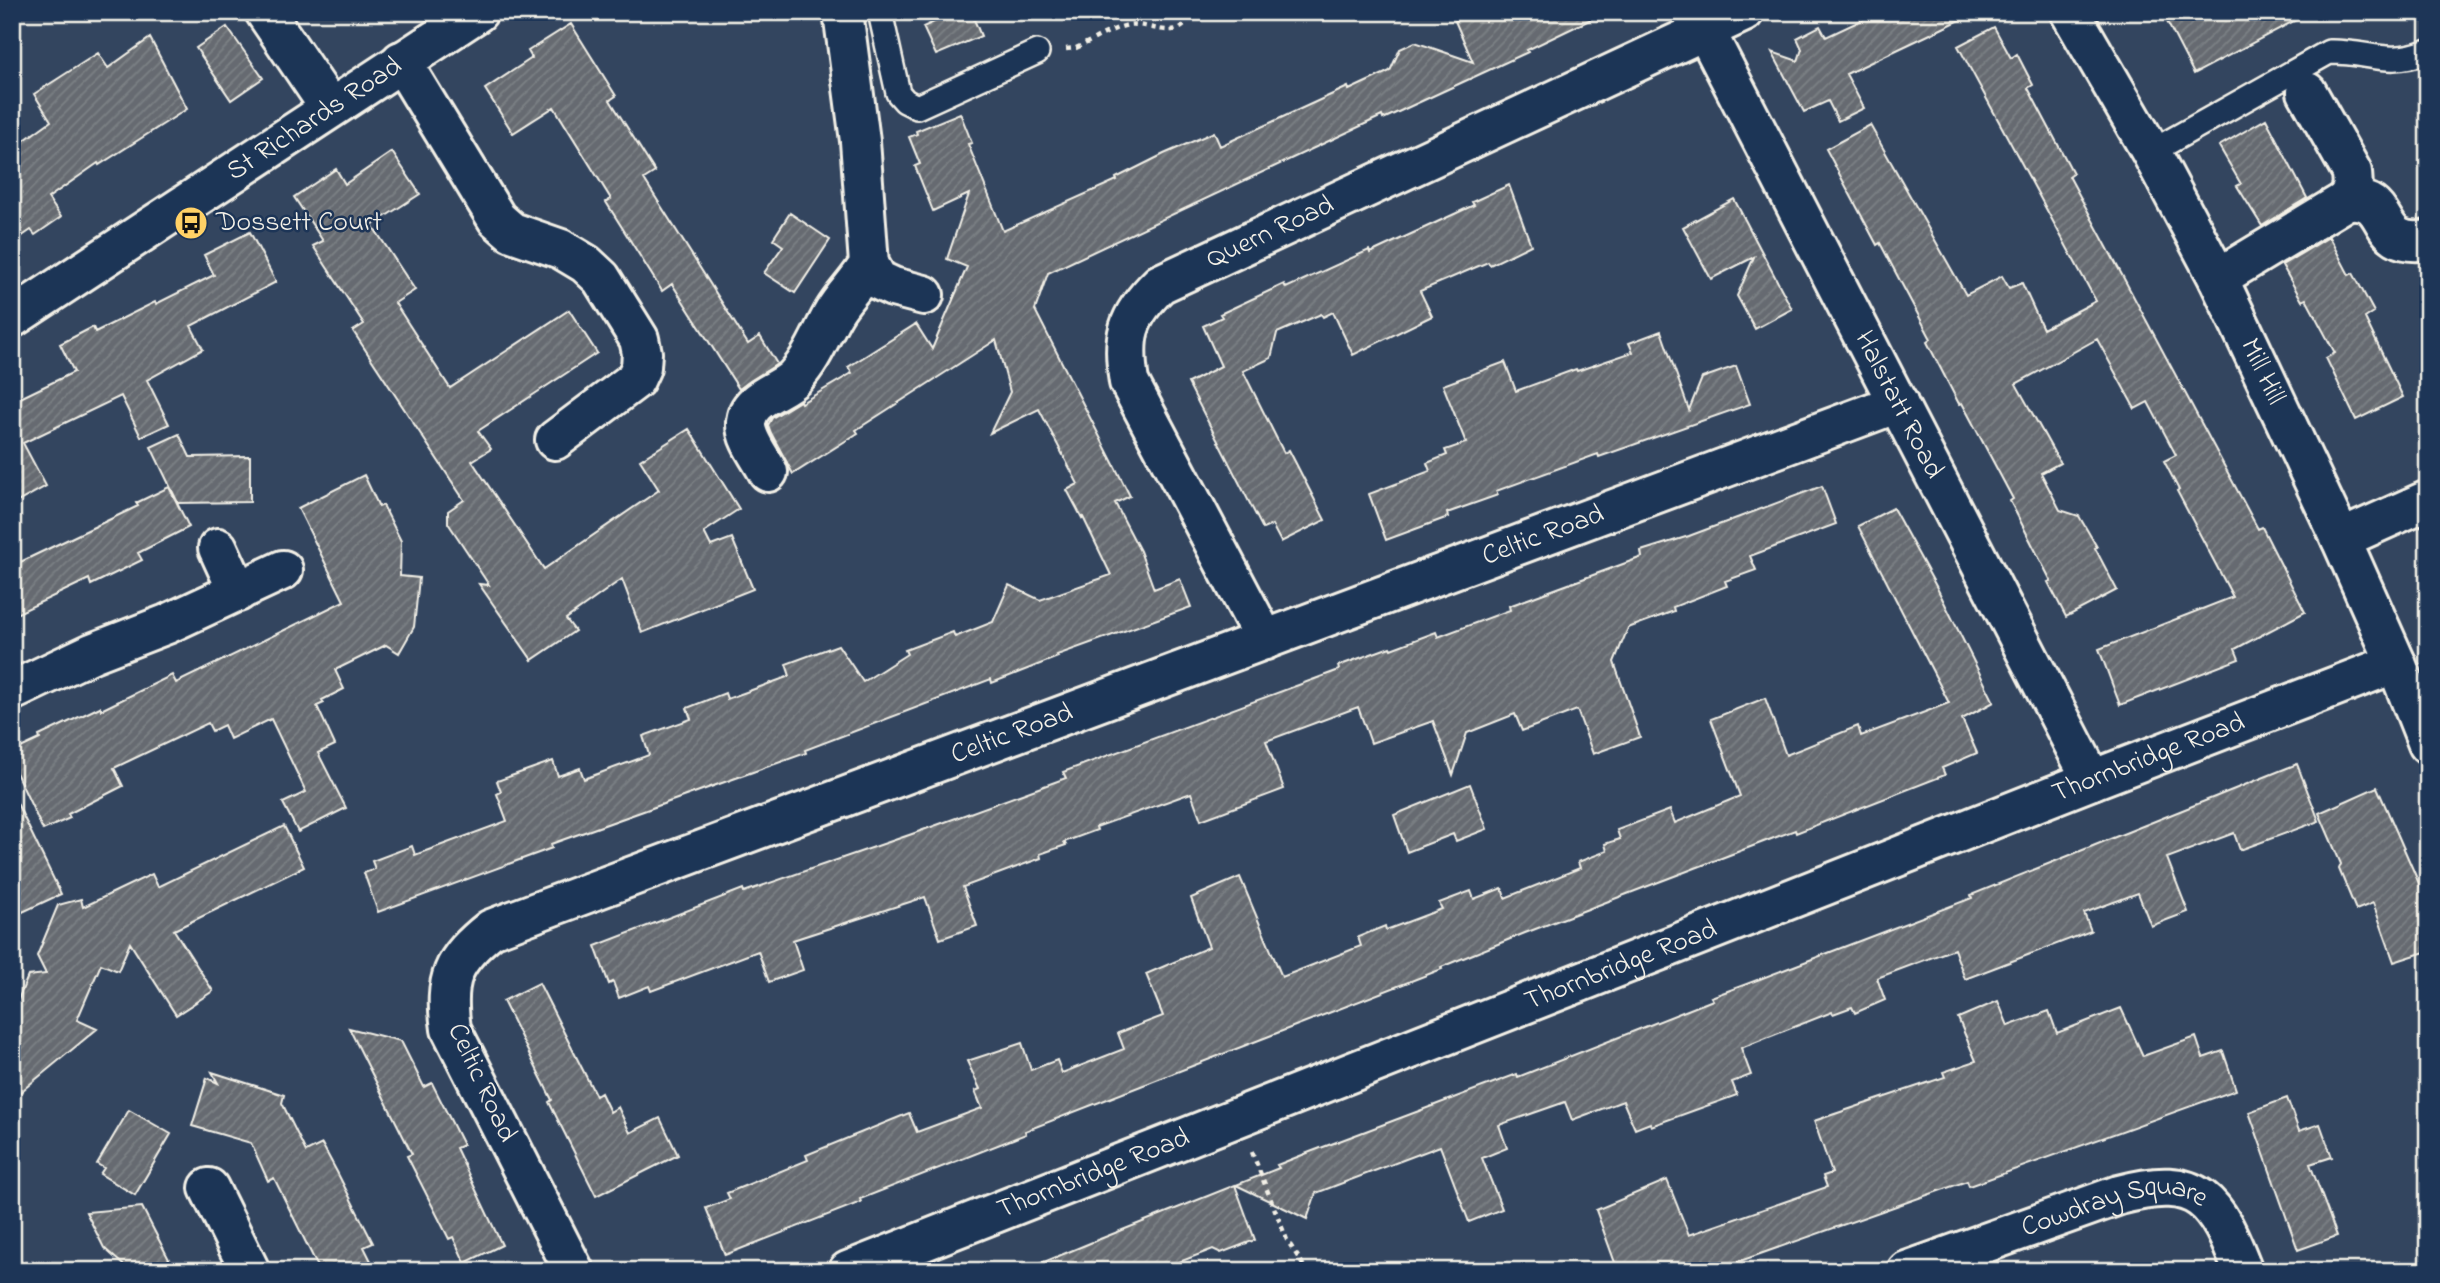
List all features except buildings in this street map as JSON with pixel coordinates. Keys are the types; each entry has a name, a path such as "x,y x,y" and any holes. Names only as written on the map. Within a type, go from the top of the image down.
{"street":[{"path":"265,12 330,108"},
{"name":"St Richards Road","path":"12,318 478,12"},
{"path":"843,12 860,141 869,264 878,280 924,295"},
{"name":"Quern Road","path":"1265,640 1129,382 1125,352 1128,327 1141,303 1160,284 1744,12"},
{"name":"Mill Hill","path":"2070,12 2151,152 2218,278 2342,539 2428,744"},
{"name":"Halstatt Road","path":"1705,30 2092,780"},
{"path":"401,61 497,219 512,232 561,249 586,264 601,278 639,340 641,367 635,380 555,440"},
{"path":"2307,92 2352,172 2353,187 2347,200"},
{"path":"2218,278 2347,200 2360,198 2373,204 2392,234 2401,240 2428,240"},
{"path":"768,472 747,433 749,411 756,402 794,379 811,357 836,309 859,282 869,264"},
{"name":"Celtic Road","path":"574,1271 451,1029 447,999 453,970 468,947 491,929 1898,403"},
{"path":"2342,539 2428,500"},
{"path":"218,548 238,592"},
{"path":"12,691 283,570"},
{"name":"Thornbridge Road","path":"848,1271 2092,780 2396,663"},
{"name":"Cowdray Square","path":"1907,1271 1953,1263 2119,1195 2146,1188 2172,1187 2197,1195 2216,1212 2228,1233 2243,1271"},
{"path":"209,1188 250,1271"}],"lane":[{"path":"880,12 898,93 905,102 917,107 1038,52"},
{"path":"2151,152 2329,52 2389,60 2408,58 2428,51"}],"path":[{"path":"1038,52 1076,48 1129,24 1169,31 1184,24 1191,12"},
{"path":"1237,1116 1287,1240 1307,1271"}],"place":[{"name":"Dossett Court","path":"191,223"}]}
